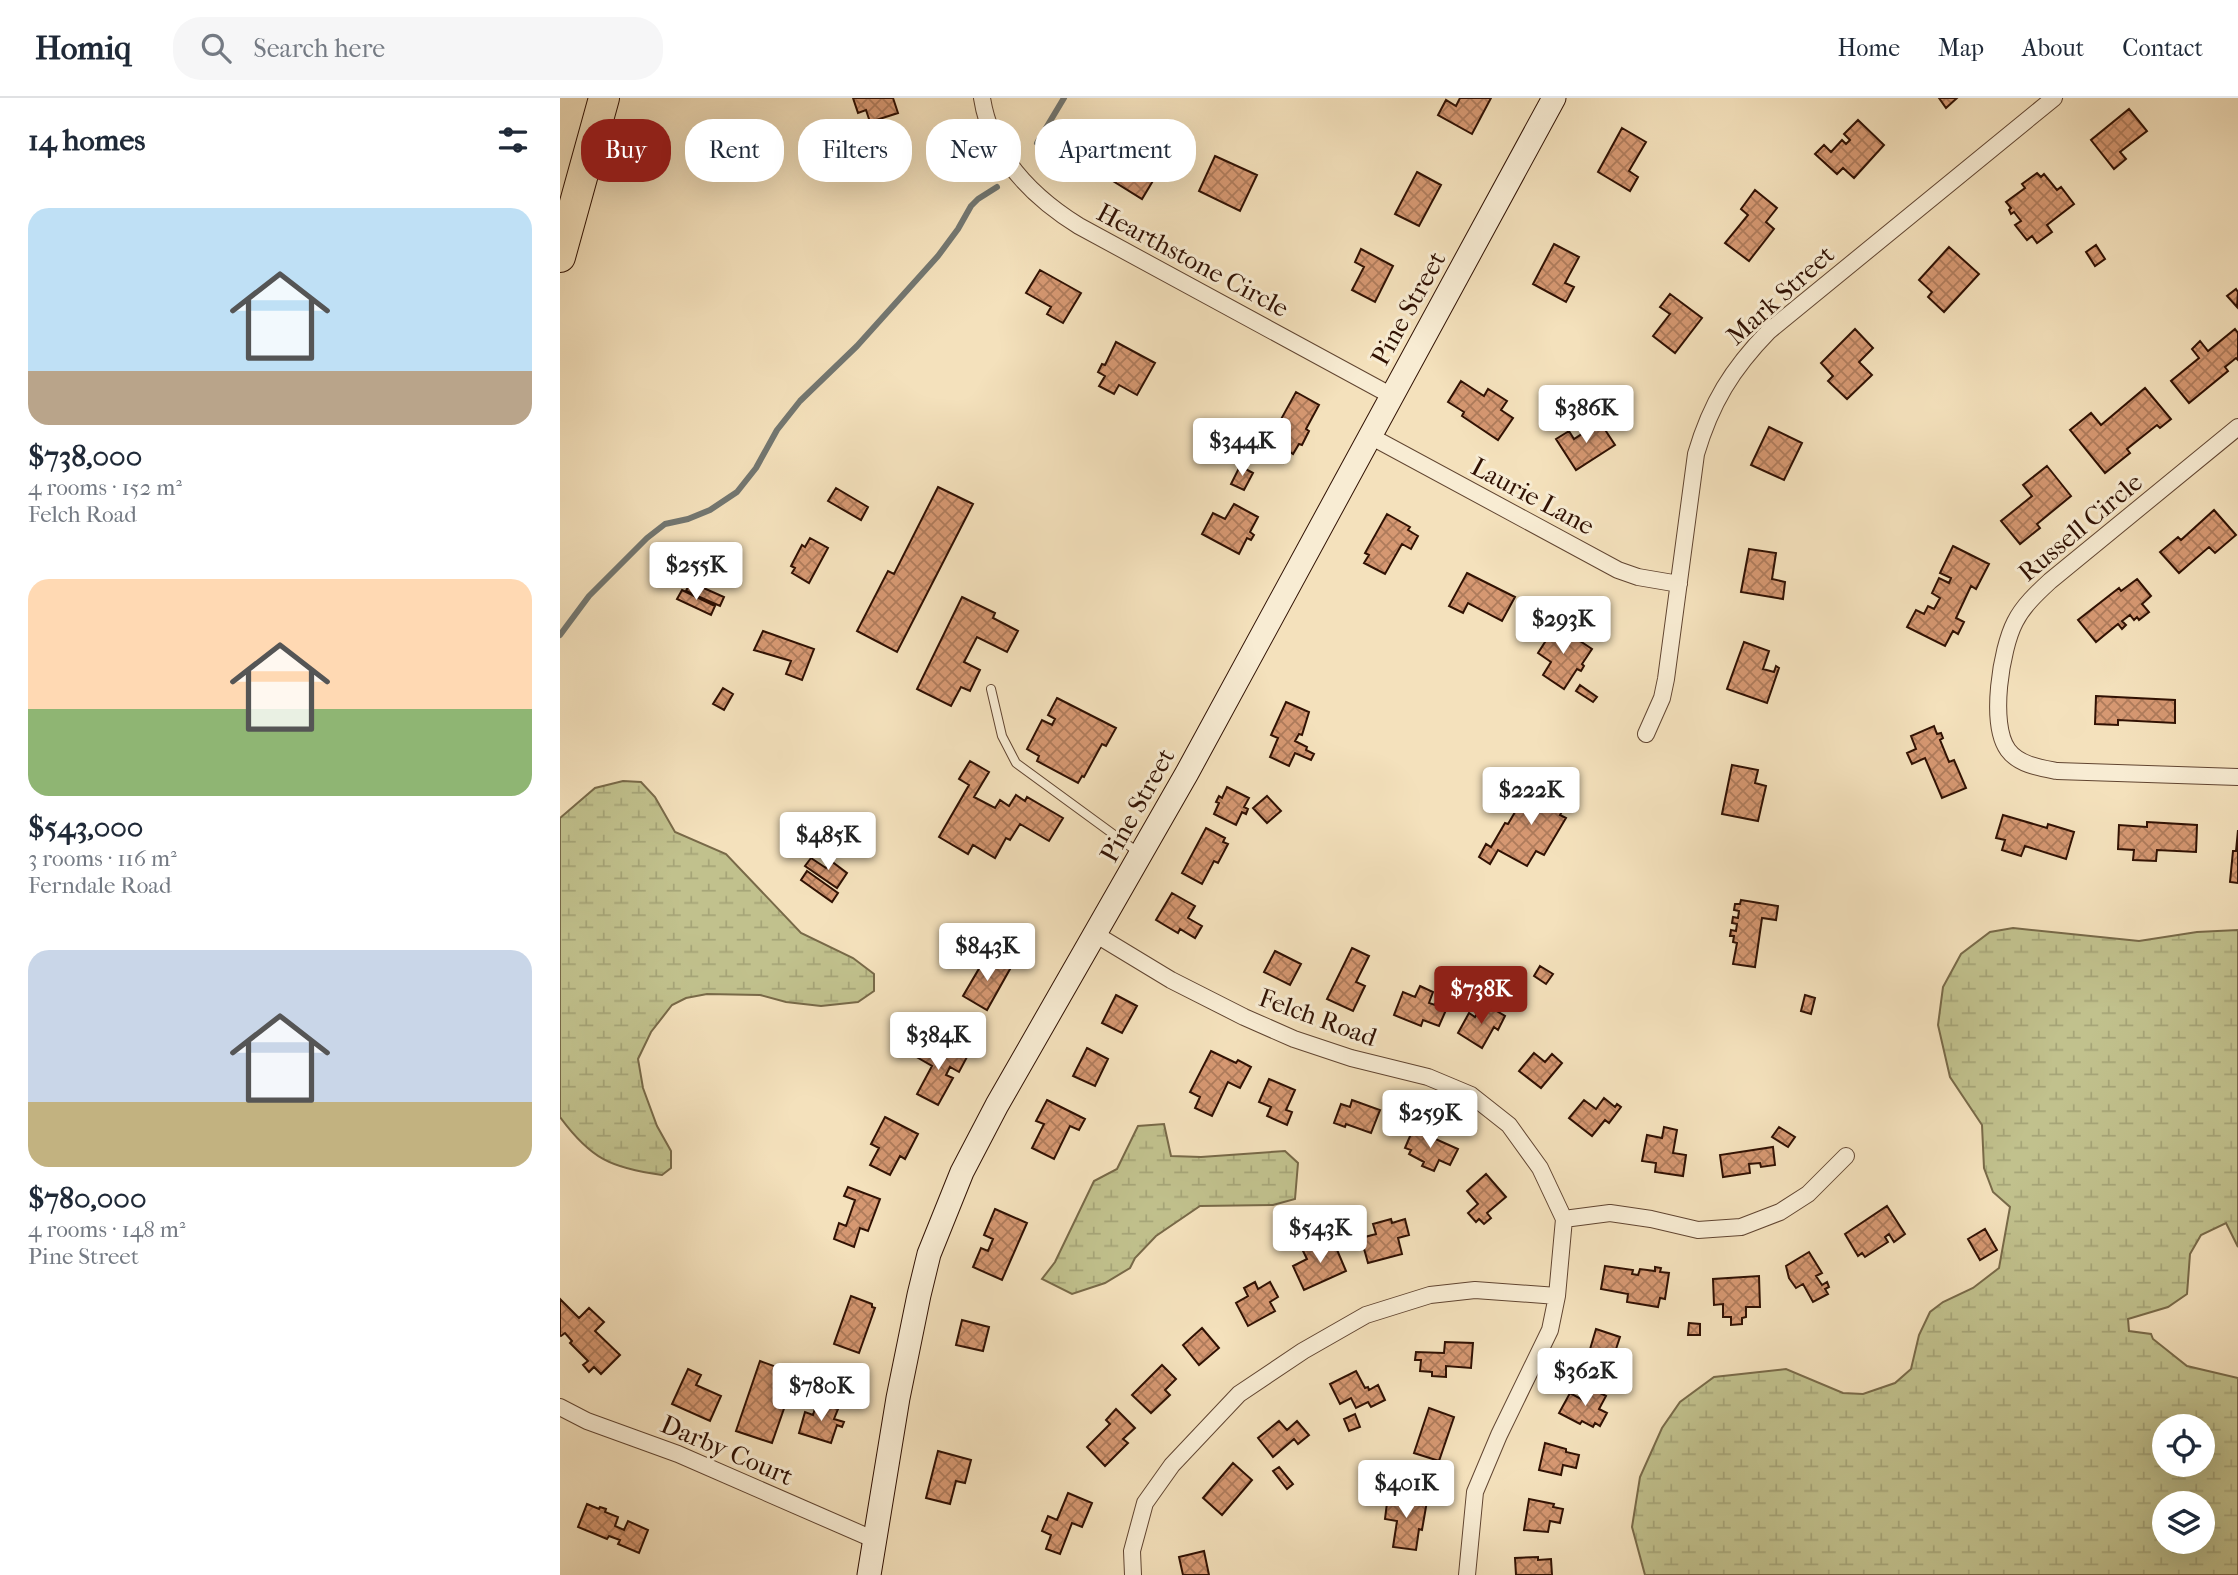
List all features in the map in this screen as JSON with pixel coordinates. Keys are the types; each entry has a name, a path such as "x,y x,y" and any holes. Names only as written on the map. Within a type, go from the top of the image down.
{"highway":[{"path":"560,257 604,98"}],"main road":[{"name":"Pine Street","path":"869,1575 908,1345 929,1254 952,1195 985,1128 1142,854 1554,98"}],"street":[{"name":"Hearthstone Circle","path":"982,98 991,134 1002,155 1025,184 1055,211 1392,396"},
{"name":"Mark Street","path":"1646,734 1662,698 1696,454 1712,410 1736,368 1769,331 2054,98"},
{"name":"Russell Circle","path":"2238,427 2050,581 2023,608 2014,623 2006,649 1998,718 2001,736 2008,750 2019,760 2036,767 2057,771 2238,777"},
{"name":"Laurie Lane","path":"1370,436 1618,570 1638,577 1679,584"},
{"name":"Felch Road","path":"1095,934 1171,980 1294,1039 1351,1058 1428,1077 1471,1095 1509,1125 1540,1168 1564,1219"},
{"path":"1467,1575 1475,1492 1499,1435 1550,1330 1557,1296 1564,1219 1610,1213 1699,1230 1741,1227 1780,1212 1808,1194 1846,1156"},
{"path":"1133,1575 1132,1551 1145,1503 1172,1465 1239,1394 1303,1351 1366,1315 1430,1295 1475,1290 1557,1296"},
{"name":"Darby Court","path":"560,1407 587,1421 720,1472 875,1540"}],"lane":[{"path":"991,689 1002,736 1016,763 1142,854"}],"green space":[{"path":"623,781 641,782 655,797 675,832 726,854 801,933 853,958 874,974 874,991 858,1002 821,1006 786,1002 760,995 707,994 686,998 672,1005 651,1032 638,1059 643,1088 657,1126 671,1151 671,1168 662,1175 629,1169 604,1159 582,1143 560,1117 560,818 595,788"},
{"path":"2013,928 2139,941 2197,932 2238,930 2238,1247 2226,1223 2201,1235 2190,1254 2187,1294 2168,1307 2128,1319 2129,1331 2151,1334 2153,1339 2187,1366 2238,1378 2238,1575 1645,1575 1632,1527 1640,1477 1662,1428 1680,1402 1714,1377 1786,1369 1843,1393 1863,1394 1895,1383 1911,1369 1919,1335 1930,1312 1943,1302 1973,1288 1999,1268 2010,1207 1993,1192 1984,1168 1982,1125 1950,1077 1938,1025 1943,987 1961,954 1990,932"},
{"path":"1164,1124 1171,1156 1201,1157 1285,1151 1298,1163 1295,1199 1273,1205 1200,1206 1156,1236 1135,1258 1130,1268 1105,1283 1072,1294 1042,1279 1055,1262 1094,1181 1117,1169 1138,1126"}],"building":[{"path":"853,98 893,98 898,113 869,119 866,110 858,113"},
{"path":"1460,98 1491,98 1472,134 1438,115 1446,100 1456,106"},
{"path":"1939,98 1957,98 1946,108"},
{"path":"2129,109 2147,131 2120,152 2126,159 2114,169 2091,140"},
{"path":"1858,120 1884,145 1854,178 1843,168 1837,174 1815,154 1824,145 1831,152 1842,140 1846,144 1850,140 1844,134"},
{"path":"1622,128 1646,142 1629,171 1638,177 1630,191 1598,172"},
{"path":"1215,156 1257,175 1240,211 1199,191"},
{"path":"1417,172 1441,185 1419,226 1395,214"},
{"path":"2037,173 2041,177 2044,174 2057,190 2061,187 2074,204 2047,225 2052,232 2037,243 2032,236 2027,240 2015,225 2021,221 2014,212 2011,214 2011,208 2006,202 2025,188 2022,184"},
{"path":"1115,182 1152,182 1142,199"},
{"path":"1755,190 1777,208 1766,222 1774,229 1749,261 1725,243 1748,215 1741,209"},
{"path":"1554,244 1579,257 1565,283 1574,287 1566,302 1533,284"},
{"path":"2096,245 2105,259 2095,266 2086,252"},
{"path":"1949,247 1979,274 1944,312 1928,297 1932,292 1919,280"},
{"path":"1361,249 1393,266 1375,302 1352,290 1364,267 1355,262"},
{"path":"1040,270 1081,293 1063,323 1047,314 1051,307 1026,293"},
{"path":"2236,289 2238,292 2237,307 2227,296"},
{"path":"1670,294 1702,318 1675,353 1653,336 1670,314 1660,307"},
{"path":"1855,329 1873,348 1859,362 1872,375 1847,399 1828,381 1833,376 1821,363"},
{"path":"2235,329 2238,333 2238,360 2236,358 2225,367 2228,371 2189,403 2171,381 2199,358 2192,349 2200,341 2208,351"},
{"path":"1116,342 1155,363 1137,395 1119,385 1114,394 1099,386 1105,376 1098,372 1102,364 1105,365"},
{"path":"1461,381 1484,396 1488,389 1507,401 1501,410 1513,418 1498,440 1462,416 1464,412 1448,402"},
{"path":"2145,388 2171,419 2160,428 2157,425 2127,449 2130,453 2105,473 2070,430 2091,413 2101,425"},
{"path":"1296,392 1319,405 1306,429 1309,431 1302,445 1299,444 1293,454 1290,452 1283,463 1263,452"},
{"path":"1600,422 1615,445 1576,470 1556,439 1569,431 1574,439"},
{"path":"1769,427 1802,443 1784,480 1751,465"},
{"path":"1240,466 1253,473 1244,490 1231,484"},
{"path":"2047,466 2071,496 2037,524 2040,528 2020,544 2001,521 2032,496 2023,485"},
{"path":"938,487 973,504 897,652 857,631 888,571 894,574"},
{"path":"836,488 868,507 861,520 828,501"},
{"path":"1234,504 1258,517 1250,532 1254,535 1251,540 1247,538 1239,554 1202,534 1213,513 1225,519"},
{"path":"2214,510 2236,535 2215,553 2209,547 2179,573 2160,552 2178,537 2181,540"},
{"path":"1387,514 1410,527 1408,530 1418,536 1411,549 1402,544 1385,574 1364,563 1369,555 1365,553"},
{"path":"810,538 828,548 809,583 792,573 795,568 791,566 802,545 805,547"},
{"path":"1953,546 1989,564 1976,589 1971,586 1956,618 1964,622 1958,634 1953,631 1945,646 1907,627 1916,610 1924,614 1928,606 1934,609 1940,598 1932,593 1939,578 1949,583 1951,578 1940,573"},
{"path":"1749,549 1776,553 1772,579 1785,582 1783,599 1741,592"},
{"path":"706,565 728,576 725,584 702,573"},
{"path":"1467,573 1515,597 1502,621 1468,603 1463,613 1449,606"},
{"path":"2137,579 2151,596 2142,604 2149,612 2139,620 2137,617 2134,620 2130,615 2122,621 2126,625 2122,629 2118,624 2096,642 2078,620 2119,588 2121,591"},
{"path":"690,582 724,597 720,606 686,591"},
{"path":"682,590 715,606 711,615 677,599"},
{"path":"962,597 995,613 993,618 1018,631 1007,652 977,637 964,662 980,670 970,691 961,687 951,706 917,689"},
{"path":"1556,625 1592,649 1582,664 1584,666 1581,671 1577,669 1564,689 1543,675 1551,662 1538,653"},
{"path":"763,631 814,649 802,680 786,674 791,661 754,650"},
{"path":"1744,642 1769,651 1763,669 1774,672 1776,666 1779,668 1767,703 1727,689"},
{"path":"1580,685 1597,697 1593,702 1576,691"},
{"path":"723,688 733,694 724,710 713,704"},
{"path":"2096,696 2175,700 2175,723 2118,720 2118,725 2095,724"},
{"path":"1057,698 1116,728 1106,746 1102,744 1078,783 1037,761 1039,756 1027,749 1042,720 1052,725 1055,719 1048,715"},
{"path":"1286,702 1309,712 1302,735 1299,734 1295,741 1314,754 1311,760 1295,753 1289,766 1270,757 1278,738 1271,735"},
{"path":"1934,726 1937,734 1941,733 1943,738 1940,740 1949,762 1954,760 1966,788 1942,798 1925,758 1912,764 1907,753 1916,749 1911,736"},
{"path":"970,761 989,772 974,797 995,808 1000,800 1009,806 1016,795 1025,801 1027,797 1063,818 1049,841 1020,824 1010,840 1006,838 995,858 973,845 968,854 939,837 969,785 959,779"},
{"path":"1732,765 1758,770 1755,783 1766,786 1758,821 1722,814"},
{"path":"1549,783 1571,796 1560,815 1566,818 1544,855 1536,851 1527,866 1498,850 1490,864 1479,857 1486,844 1491,847 1525,795 1537,802"},
{"path":"1227,787 1249,798 1244,807 1248,809 1246,814 1242,812 1236,825 1214,814 1219,803 1216,802 1219,796 1222,798"},
{"path":"1267,796 1281,811 1267,823 1253,808"},
{"path":"2003,815 2047,828 2048,824 2074,832 2066,859 2025,846 2021,856 2002,850 2005,840 1996,838"},
{"path":"2147,822 2197,825 2196,852 2157,850 2156,861 2133,860 2134,850 2118,849 2119,825 2147,827"},
{"path":"1206,828 1225,838 1223,842 1228,844 1218,863 1214,861 1202,884 1182,873"},
{"path":"2238,830 2238,883 2230,882"},
{"path":"811,858 826,868 831,861 847,873 837,888 805,866"},
{"path":"807,871 838,893 832,902 801,880"},
{"path":"1172,893 1195,906 1188,918 1202,926 1195,938 1180,929 1178,933 1156,920"},
{"path":"1741,900 1778,906 1776,920 1762,918 1755,967 1733,964 1737,943 1733,942 1734,936 1730,936 1731,930 1736,931 1737,924 1732,923 1733,917 1738,918 1739,911 1734,910 1735,904 1740,904"},
{"path":"1352,948 1369,956 1356,982 1365,986 1353,1011 1327,999"},
{"path":"1275,951 1301,964 1290,985 1264,972"},
{"path":"987,955 1010,969 987,1010 963,996"},
{"path":"1540,966 1553,974 1546,984 1534,976"},
{"path":"1420,986 1433,992 1429,1003 1435,1005 1437,999 1445,1003 1443,1008 1446,1010 1439,1026 1423,1020 1421,1026 1394,1015 1403,992 1415,997"},
{"path":"1116,995 1137,1006 1122,1033 1102,1023"},
{"path":"1805,995 1815,998 1811,1014 1801,1011"},
{"path":"1488,1006 1505,1016 1498,1030 1494,1027 1482,1048 1458,1033 1469,1013 1475,1017 1480,1009 1484,1011"},
{"path":"919,1045 940,1056 946,1046 967,1057 959,1072 950,1067 946,1075 953,1078 938,1105 917,1094 932,1066 913,1055"},
{"path":"1087,1048 1108,1059 1095,1086 1073,1076"},
{"path":"1211,1051 1251,1067 1240,1088 1228,1082 1212,1116 1195,1108 1200,1097 1190,1092"},
{"path":"1534,1053 1545,1062 1552,1054 1562,1063 1541,1088 1519,1071"},
{"path":"1269,1079 1295,1090 1286,1110 1292,1112 1287,1125 1267,1116 1271,1107 1259,1102"},
{"path":"1604,1098 1615,1107 1617,1104 1621,1107 1609,1123 1605,1120 1592,1136 1569,1118 1584,1100 1596,1109"},
{"path":"1047,1100 1085,1119 1079,1130 1070,1126 1054,1159 1032,1148 1044,1124 1036,1121"},
{"path":"1352,1100 1380,1110 1371,1133 1346,1124 1345,1127 1334,1123 1341,1104 1350,1107"},
{"path":"885,1117 918,1134 905,1159 900,1156 890,1175 870,1165 879,1148 871,1144"},
{"path":"1664,1127 1677,1130 1673,1153 1686,1155 1683,1176 1655,1172 1656,1163 1642,1161 1647,1135 1662,1138"},
{"path":"1779,1127 1795,1137 1788,1147 1772,1137"},
{"path":"1413,1129 1458,1149 1450,1165 1439,1160 1434,1171 1422,1166 1424,1162 1409,1154 1411,1150 1405,1148"},
{"path":"1773,1147 1775,1165 1761,1167 1760,1163 1749,1164 1750,1173 1723,1177 1720,1155"},
{"path":"1486,1174 1506,1197 1487,1213 1491,1218 1484,1224 1479,1219 1476,1222 1468,1213 1478,1204 1467,1191"},
{"path":"848,1187 880,1199 868,1231 860,1228 854,1247 834,1239 839,1223 846,1226 855,1200 844,1196"},
{"path":"1887,1206 1905,1234 1894,1242 1889,1234 1885,1237 1888,1242 1865,1257 1862,1253 1858,1256 1845,1234"},
{"path":"995,1209 1027,1223 1002,1280 973,1267 981,1248 988,1251 993,1239 984,1235"},
{"path":"1391,1219 1392,1223 1405,1219 1409,1235 1398,1238 1402,1254 1368,1263 1361,1238 1376,1234 1373,1224"},
{"path":"1985,1229 1997,1250 1980,1260 1968,1239"},
{"path":"1332,1238 1346,1271 1304,1290 1293,1266 1307,1259 1303,1251"},
{"path":"1809,1252 1822,1273 1816,1276 1822,1285 1827,1282 1829,1287 1825,1289 1828,1294 1813,1302 1803,1284 1796,1288 1789,1278 1786,1266"},
{"path":"1605,1266 1633,1270 1632,1274 1638,1275 1640,1269 1655,1271 1655,1267 1661,1268 1660,1272 1669,1273 1665,1299 1660,1298 1658,1307 1627,1302 1628,1294 1601,1289"},
{"path":"1759,1276 1760,1307 1746,1307 1746,1317 1742,1318 1742,1324 1731,1325 1731,1317 1723,1317 1723,1304 1714,1305 1713,1279"},
{"path":"1255,1282 1258,1289 1270,1282 1278,1297 1270,1302 1275,1311 1248,1326 1236,1303 1248,1296 1244,1288"},
{"path":"851,1296 872,1304 875,1308 859,1353 834,1344"},
{"path":"560,1299 579,1318 589,1308 604,1322 595,1331 620,1355 601,1374 594,1367 589,1372 583,1365 588,1361 570,1343 572,1341 565,1333 560,1335"},
{"path":"962,1320 989,1327 983,1351 956,1345"},
{"path":"1689,1323 1700,1324 1700,1335 1688,1335"},
{"path":"1202,1328 1219,1348 1199,1365 1183,1345"},
{"path":"1596,1329 1620,1337 1611,1364 1588,1356"},
{"path":"1445,1342 1473,1343 1471,1368 1446,1366 1446,1377 1432,1376 1432,1372 1420,1371 1421,1360 1415,1360 1416,1352 1444,1353"},
{"path":"760,1361 796,1374 772,1443 736,1431"},
{"path":"1162,1365 1176,1379 1165,1390 1170,1395 1151,1413 1132,1395"},
{"path":"688,1369 701,1375 696,1385 721,1396 710,1421 672,1404"},
{"path":"1356,1371 1365,1388 1368,1387 1369,1390 1378,1385 1385,1400 1371,1407 1368,1402 1356,1408 1351,1398 1340,1404 1330,1384"},
{"path":"1589,1387 1606,1396 1599,1409 1607,1413 1600,1426 1595,1423 1593,1427 1582,1421 1580,1424 1559,1413 1570,1393 1583,1400"},
{"path":"817,1402 838,1409 834,1419 844,1422 842,1427 837,1425 831,1443 799,1433 805,1412 813,1415"},
{"path":"1429,1408 1454,1417 1439,1461 1414,1453"},
{"path":"1116,1409 1135,1428 1123,1439 1128,1443 1105,1466 1087,1447 1110,1424 1106,1420"},
{"path":"1355,1414 1360,1427 1349,1431 1344,1419"},
{"path":"1279,1421 1287,1430 1297,1421 1309,1435 1298,1444 1294,1439 1273,1457 1258,1438"},
{"path":"1545,1443 1579,1455 1576,1468 1563,1465 1561,1475 1539,1470"},
{"path":"938,1451 971,1460 965,1483 956,1481 950,1504 926,1498"},
{"path":"1233,1463 1252,1480 1222,1515 1203,1498"},
{"path":"1279,1467 1293,1484 1287,1489 1273,1471"},
{"path":"1068,1493 1092,1503 1082,1527 1072,1523 1060,1554 1046,1549 1051,1535 1042,1531 1048,1516 1057,1520"},
{"path":"1388,1495 1427,1501 1416,1550 1393,1547 1397,1521 1385,1519"},
{"path":"1529,1499 1554,1504 1553,1507 1563,1509 1560,1523 1550,1521 1548,1532 1524,1530"},
{"path":"587,1504 606,1509 605,1512 618,1517 615,1526 624,1530 628,1521 648,1530 639,1553 618,1544 620,1540 609,1536 607,1539 578,1527"},
{"path":"1204,1551 1209,1575 1183,1575 1179,1557"},
{"path":"1538,1557 1538,1560 1551,1559 1552,1575 1516,1575 1515,1558"}],"waterway":[{"path":"1051,119 1064,98"},
{"path":"560,635 589,596 647,538 665,524 710,510 737,492 756,468 777,430 800,401 857,346 938,256 971,206 997,187"}]}
